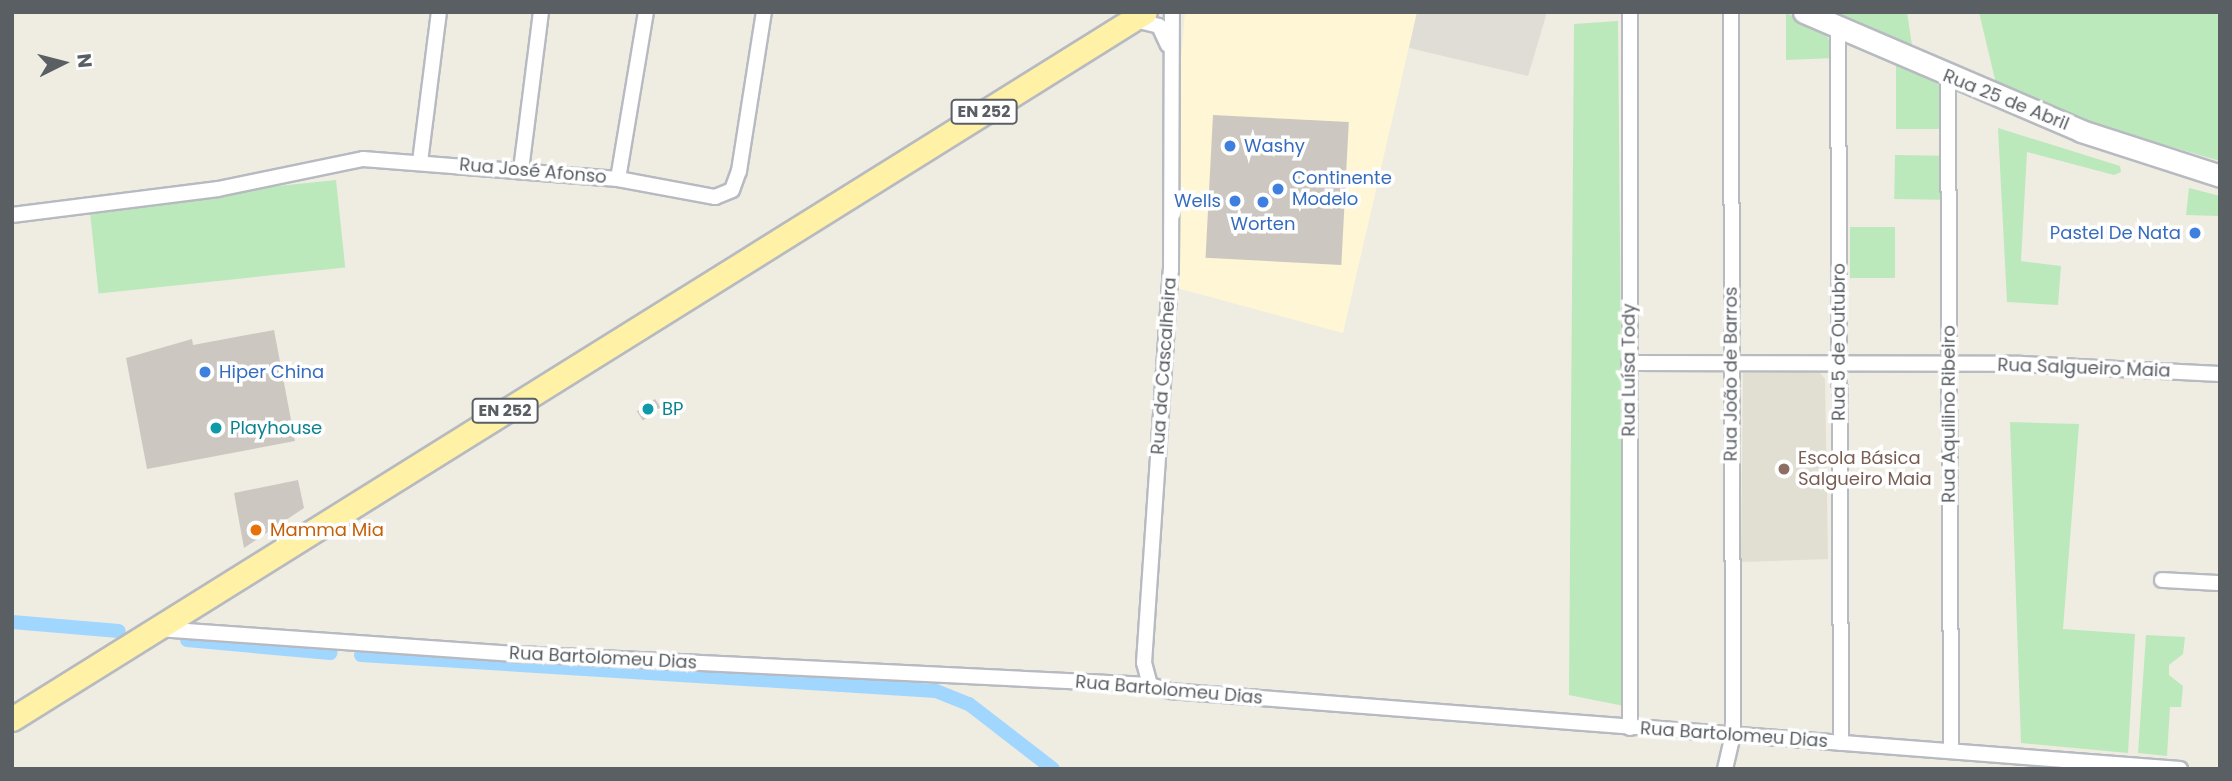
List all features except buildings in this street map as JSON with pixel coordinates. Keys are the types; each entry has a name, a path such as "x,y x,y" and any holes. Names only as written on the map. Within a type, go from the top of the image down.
{"main road":[{"name":"EN 252","path":"12,719 1139,16"}],"street":[{"path":"420,162 439,12"},
{"path":"521,170 541,12"},
{"name":"Rua José Afonso","path":"12,215 218,189 363,159 618,179 646,12"},
{"path":"618,179 715,197 732,190 764,12"},
{"name":"Rua da Cascalheira","path":"1150,685 1144,663 1171,270 1174,106 1168,46 1172,12"},
{"name":"Rua Luísa Tody","path":"1630,12 1630,728"},
{"name":"Rua João de Barros","path":"1725,769 1733,735 1731,12"},
{"name":"Rua 25 de Abril","path":"1804,12 1948,77 2081,131 2217,174"},
{"path":"1139,16 1153,22 1168,46"},
{"name":"Rua 5 de Outubro","path":"1838,26 1842,743"},
{"name":"Rua Aquilino Ribeiro","path":"1948,77 1951,751"},
{"name":"Rua Salgueiro Maia","path":"1629,363 1948,365 2220,374"},
{"path":"2162,580 2220,583"},
{"name":"Rua Bartolomeu Dias","path":"157,629 518,654 1150,685 1170,691 2180,769"}],"shaded area":[{"path":"1185,12 1417,12 1343,333 1162,284"},
{"path":"1417,12 1547,12 1528,76 1409,48"},
{"name":"Escola Básica Salgueiro Maia","path":"1743,373 1820,373 1825,379 1828,559 1741,562"}],"green space":[{"path":"1827,12 1907,12 1913,52"},
{"path":"1979,12 2220,12 2220,161 2053,112 1997,88"},
{"path":"1786,13 1827,33 1833,58 1786,60"},
{"path":"1618,21 1624,706 1569,695 1574,24"},
{"path":"1896,64 1940,85 1940,129 1896,129"},
{"path":"1998,128 2120,166 2121,172 2114,175 2027,152 2021,261 2061,266 2058,305 2007,302"},
{"path":"1895,155 1942,156 1941,200 1894,199"},
{"path":"336,180 345,268 99,293 89,206"},
{"path":"2189,188 2220,196 2219,216 2186,215"},
{"path":"1850,227 1895,227 1895,278 1850,278"},
{"path":"2010,422 2079,424 2063,629 2135,634 2128,753 2021,743"},
{"path":"2146,635 2185,637 2183,654 2169,665 2169,675 2183,686 2181,707 2170,707 2167,756 2138,753"}],"waterway":[{"path":"12,622 119,631"},
{"path":"187,640 330,653"},
{"path":"361,655 936,691 969,704 1053,769"}],"place":[{"name":"Washy","path":"1230,146"},
{"name":"Continente Modelo","path":"1278,189"},
{"name":"Wells","path":"1235,201"},
{"name":"Worten","path":"1263,202"},
{"name":"Pastel De Nata","path":"2195,233"},
{"name":"Hiper China","path":"205,372"},
{"name":"BP","path":"648,409"},
{"name":"Playhouse","path":"216,428"},
{"name":"Escola Básica Salgueiro Maia","path":"1784,469"},
{"name":"Mamma Mia","path":"256,530"}]}
